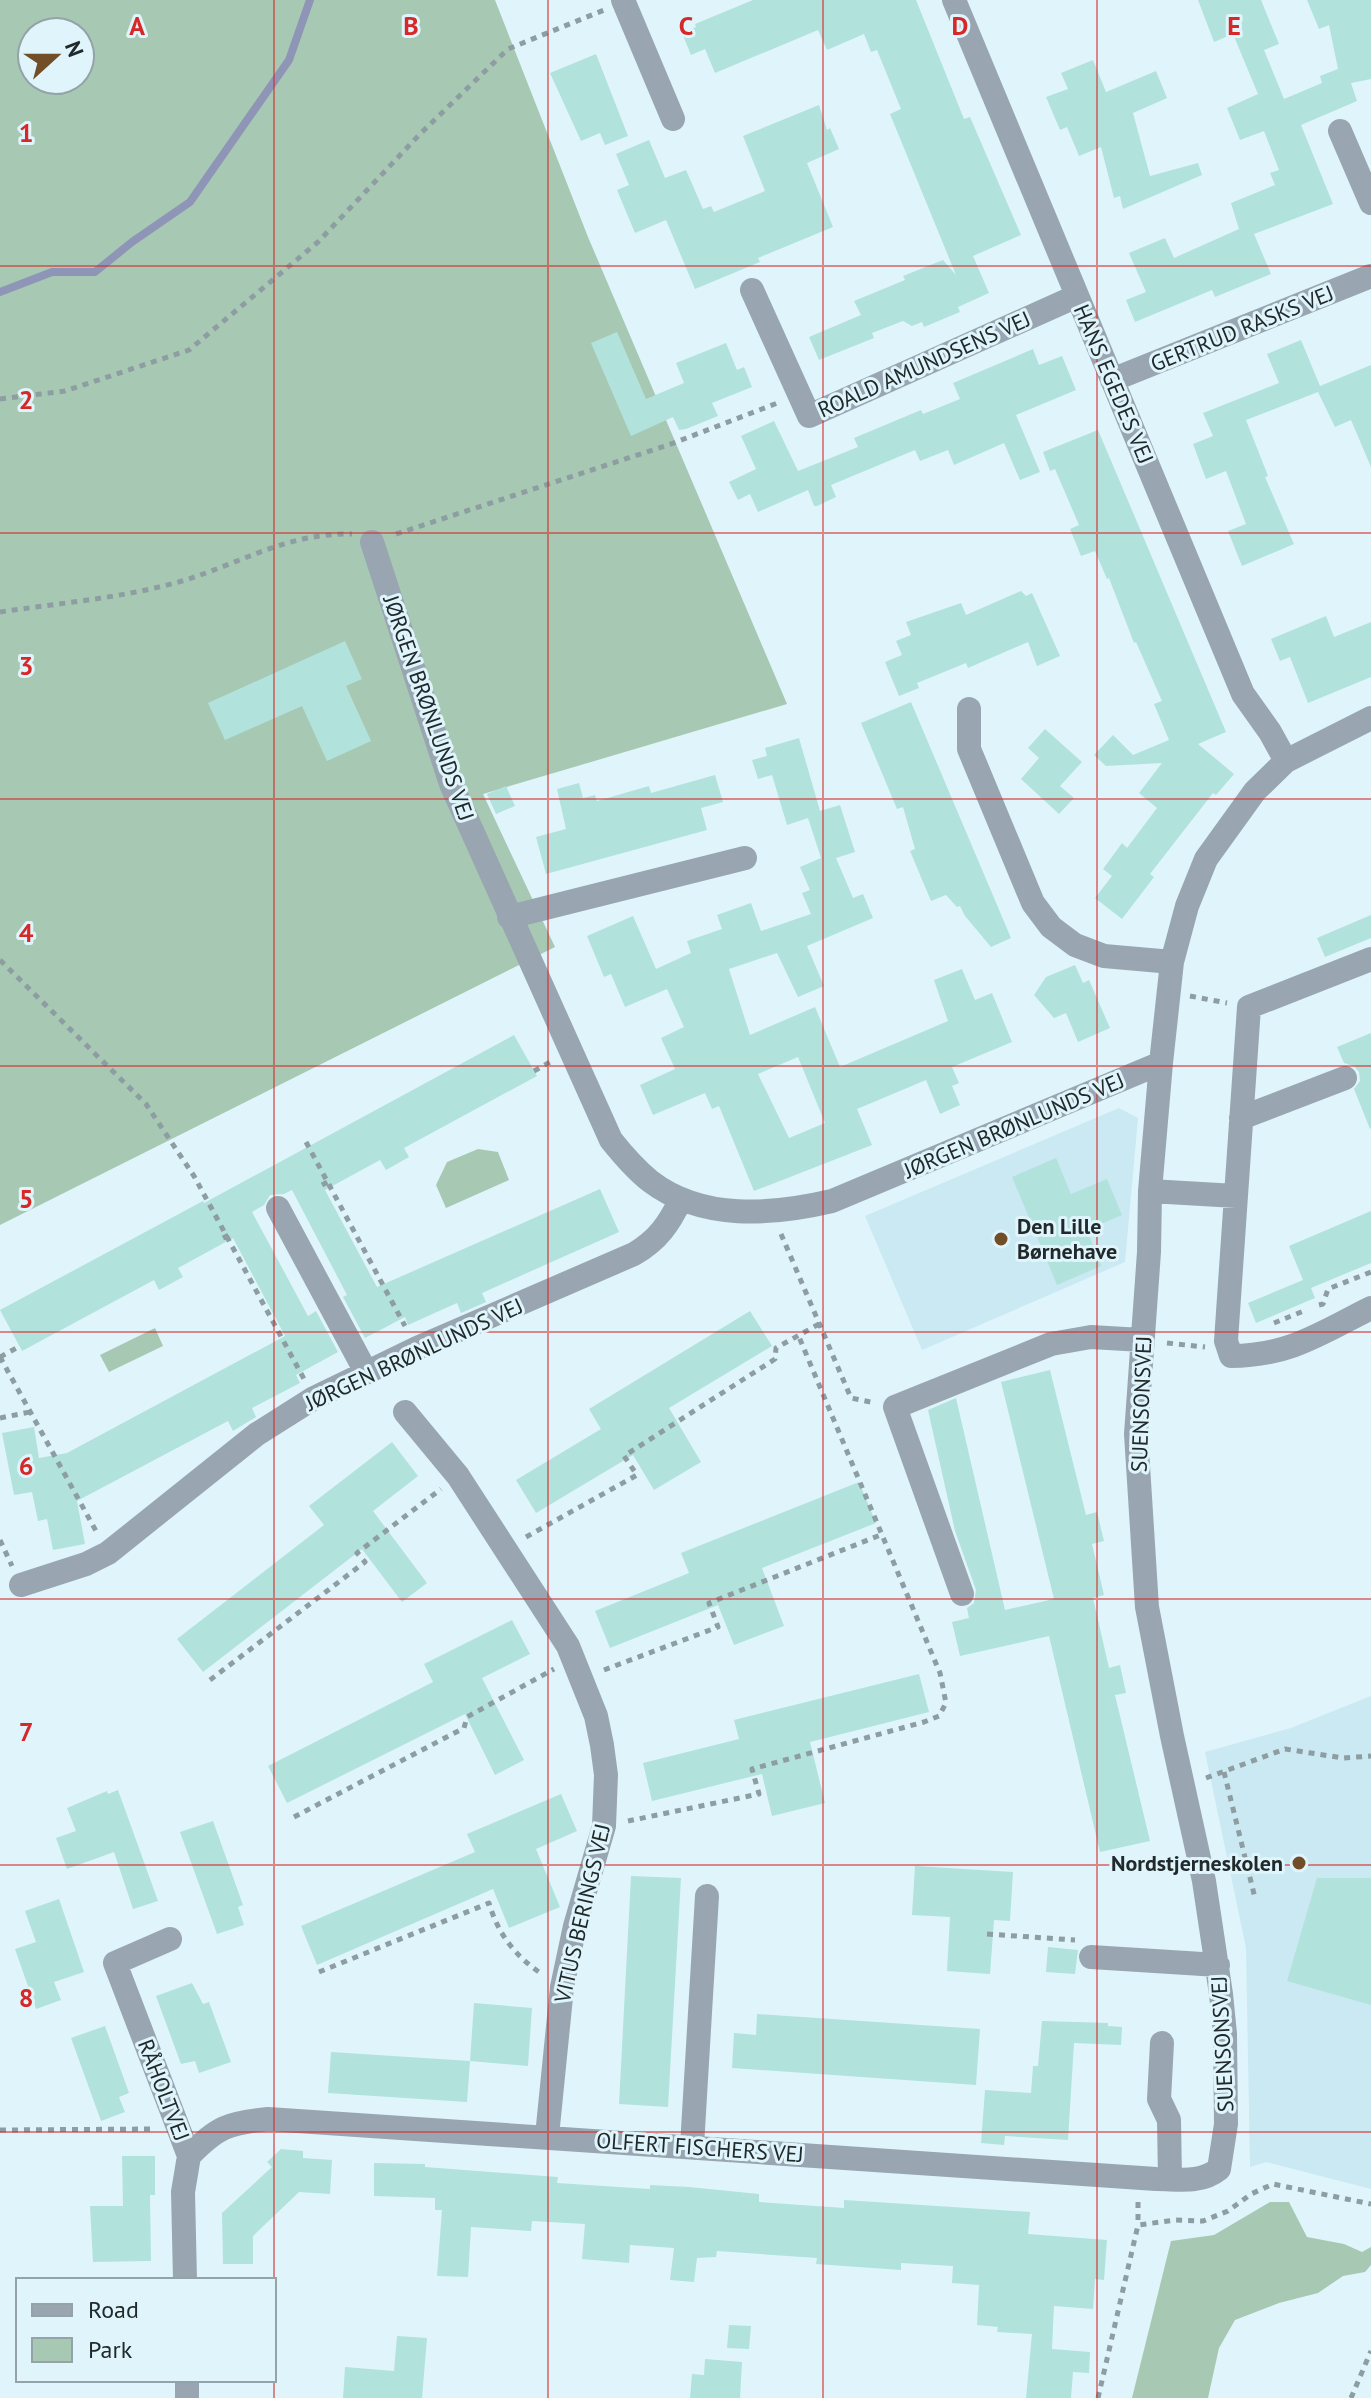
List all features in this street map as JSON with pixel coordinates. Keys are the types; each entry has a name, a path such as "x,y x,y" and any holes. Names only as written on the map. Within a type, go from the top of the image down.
{"street":[{"name":"HANS EGEDES VEJ","path":"954,0 1243,694 1286,761"},
{"path":"627,1 673,119"},
{"path":"1340,131 1371,203"},
{"name":"GERTRUD RASKS VEJ","path":"1112,380 1371,276"},
{"name":"ROALD AMUNDSENS VEJ","path":"752,290 809,416 1077,296"},
{"name":"JØRGEN BRØNLUNDS VEJ","path":"372,542 451,784 509,917 611,1140 631,1164 652,1182 681,1199 755,1213 832,1201 1161,1063"},
{"path":"969,709 969,749 1033,903 1051,927 1075,945 1104,956 1172,962"},
{"name":"SUENSONSVEJ","path":"1219,2169 1226,2124 1225,2034 1218,1965 1204,1881 1147,1607 1136,1434 1161,1063 1172,962 1187,906 1206,859 1255,791 1286,761 1371,718"},
{"path":"509,917 745,858"},
{"path":"1371,959 1249,1007 1226,1341 1231,1356 1258,1356 1287,1350 1371,1308"},
{"path":"1241,1118 1345,1078"},
{"path":"1150,1191 1236,1196"},
{"name":"JØRGEN BRØNLUNDS VEJ","path":"21,1585 86,1564 108,1553 257,1434 314,1398 417,1348 634,1254 654,1242 669,1223 681,1199"},
{"path":"278,1208 366,1372"},
{"path":"962,1594 895,1407 1051,1344 1091,1337 1142,1340"},
{"name":"VITUS BERINGS VEJ","path":"405,1412 458,1476 568,1646 583,1678 602,1745 606,1775 604,1826 575,1926 562,1987 547,2136"},
{"path":"692,2146 707,1896"},
{"name":"RÅHOLTVEJ","path":"170,1939 115,1963 189,2156 183,2192 185,2278"},
{"path":"1091,1957 1218,1965"},
{"path":"1162,2043 1159,2099 1169,2120 1170,2179"},
{"name":"OLFERT FISCHERS VEJ","path":"189,2156 207,2137 233,2122 268,2119 1170,2179 1196,2180 1209,2177 1219,2169"}],"path":[{"path":"0,399 65,391 189,350 318,242 420,134 508,49 627,1"},
{"path":"0,612 124,594 183,580 261,550 307,538 351,533 372,542 671,444 799,395"},
{"path":"0,960 146,1104 194,1176 314,1398"},
{"path":"1169,993 1249,1007"},
{"path":"306,1142 417,1348"},
{"path":"771,1212 851,1398 895,1407"},
{"path":"1267,1325 1323,1304 1328,1289 1371,1272"},
{"path":"505,1549 637,1475 624,1456 775,1359 776,1348 819,1324"},
{"path":"604,1826 759,1794 752,1769 939,1716 946,1703 940,1673 799,1337"},
{"path":"1142,1340 1211,1348 1226,1341"},
{"path":"20,1346 0,1357 108,1553"},
{"path":"0,1418 30,1412"},
{"path":"210,1680 365,1562 357,1553 458,1476"},
{"path":"583,1678 718,1627 709,1603 883,1534"},
{"path":"294,1817 464,1728 467,1717 555,1668 568,1646"},
{"path":"1183,1786 1285,1749 1343,1758 1371,1756"},
{"path":"1224,1772 1255,1898"},
{"path":"319,1972 489,1903 495,1926 509,1945 530,1966 562,1987"},
{"path":"987,1934 1092,1941 1091,1957"},
{"path":"0,2130 178,2128"},
{"path":"1098,2398 1138,2225 1176,2220 1203,2221 1228,2211 1251,2194 1273,2184 1371,2204"},
{"path":"1351,2398 1371,2351"}],"shaded area":[{"name":"Den Lille Børnehave","path":"1119,1108 1138,1118 1125,1262 922,1350 865,1216"},
{"name":"Nordstjerneskolen","path":"1371,1696 1371,2189 1266,2162 1250,2167 1246,1948 1205,1752 1291,1728"}],"green space":[{"path":"0,0 495,0 588,237 787,704 483,794 555,947 0,1225"},
{"path":"478,1149 498,1152 509,1180 446,1208 436,1185 447,1162"},
{"path":"155,1328 163,1346 109,1372 100,1355"},
{"path":"1270,2202 1289,2202 1307,2237 1344,2244 1362,2252 1371,2247 1371,2265 1365,2272 1343,2276 1318,2293 1279,2303 1235,2320 1219,2348 1208,2398 1132,2398 1171,2241 1214,2235"}],"building":[{"path":"753,0 916,0 964,119 970,117 1021,235 973,256 989,293 958,307 960,312 924,327 922,322 912,326 903,321 872,333 874,338 819,360 809,337 861,315 854,301 943,260 956,275 890,114 901,109 877,50 871,52 864,34 827,50 818,30 715,73 705,49 691,55 682,33 696,27 695,24"},
{"path":"1198,0 1261,0 1279,44 1264,50 1284,99 1322,83 1320,76 1338,69 1329,25 1319,29 1307,0 1371,0 1371,79 1351,83 1357,101 1301,125 1333,204 1254,234 1271,274 1215,297 1212,290 1135,322 1126,300 1146,292 1129,253 1165,238 1174,258 1239,229 1231,203 1275,185 1270,173 1279,170 1264,131 1240,140 1227,108 1258,94 1233,34 1214,42"},
{"path":"596,54 628,136 605,145 600,133 581,141 550,73"},
{"path":"1093,60 1106,92 1156,71 1167,98 1133,113 1150,176 1198,163 1202,175 1123,209 1120,196 1114,198 1101,147 1079,156 1067,127 1060,130 1046,97 1068,89 1061,73"},
{"path":"819,105 827,130 830,128 839,149 807,163 833,227 758,258 760,262 695,289 666,220 635,233 617,190 629,185 616,154 649,140 665,178 686,170 703,209 711,206 714,212 765,191 743,136"},
{"path":"617,332 646,399 684,383 676,363 726,343 737,370 744,367 752,387 712,403 718,416 686,429 679,430 673,417 631,436 591,343"},
{"path":"1301,340 1320,386 1371,365 1371,467 1351,420 1335,427 1318,392 1246,420 1268,476 1265,477 1294,544 1242,566 1228,531 1246,524 1226,471 1206,479 1193,444 1213,436 1203,413 1279,383 1267,354"},
{"path":"1033,349 1039,365 1062,356 1076,390 1016,415 1040,472 1020,480 1004,443 954,465 948,450 920,461 915,450 831,485 836,497 817,506 814,506 808,490 758,512 750,494 738,500 729,482 756,469 741,436 774,421 798,471 858,447 854,438 921,410 923,414 960,399 953,383"},
{"path":"1098,430 1226,732 1198,744 1234,774 1216,795 1213,793 1150,874 1154,877 1122,919 1095,898 1112,876 1103,869 1122,843 1127,848 1157,808 1139,793 1162,763 1106,766 1094,755 1113,735 1133,755 1169,740 1154,704 1162,701 1134,643 1109,578 1095,551 1081,556 1070,529 1079,525 1055,469 1050,471 1043,452"},
{"path":"1021,591 1026,596 1032,593 1060,656 1037,666 1028,642 968,668 966,663 917,683 919,688 899,696 885,662 902,655 896,641 911,635 906,622 961,603 966,615"},
{"path":"1326,616 1334,637 1371,622 1371,677 1308,703 1290,657 1280,661 1271,639"},
{"path":"345,641 362,679 346,686 371,741 327,761 302,706 225,740 208,703"},
{"path":"911,702 1011,938 991,947 960,906 957,907 946,895 931,901 910,851 915,849 903,807 897,809 861,723"},
{"path":"1045,729 1082,762 1060,786 1074,798 1059,814 1021,779 1039,758 1028,748"},
{"path":"799,738 820,811 840,805 855,852 836,858 853,898 863,894 873,918 807,946 824,986 798,997 777,953 729,969 750,1035 815,1007 840,1067 948,1021 934,980 962,969 975,1000 992,993 1012,1042 952,1067 959,1083 952,1086 960,1105 940,1114 926,1080 857,1109 872,1145 754,1191 719,1106 712,1109 705,1093 653,1115 640,1085 675,1069 661,1038 684,1027 667,989 625,1007 611,974 604,977 587,936 633,916 656,969 691,953 687,941 722,929 717,915 751,903 761,931 811,914 802,893 810,890 800,867 821,858 808,818 787,825 772,775 758,779 752,760 767,756 765,748","holes":["798,1057 825,1123 789,1138 758,1074"]},
{"path":"715,775 723,802 701,808 707,830 546,874 536,837 566,829 557,789 579,783 583,798 595,795 597,801 649,786 651,793"},
{"path":"506,786 515,806 496,814 487,794"},
{"path":"1371,915 1371,938 1325,957 1317,938"},
{"path":"1075,965 1083,983 1089,980 1110,1028 1078,1042 1066,1013 1054,1018 1034,995 1046,977"},
{"path":"1371,1033 1370,1129 1354,1089 1360,1081 1359,1072 1354,1066 1344,1063 1337,1047"},
{"path":"514,1035 537,1076 404,1148 409,1157 386,1170 380,1160 325,1190 377,1287 600,1189 619,1232 482,1293 486,1302 461,1313 457,1303 408,1325 405,1317 365,1338 343,1297 347,1295 292,1190 270,1195 264,1205 252,1212 308,1316 316,1311 338,1352 296,1375 300,1383 252,1408 256,1417 233,1431 228,1421 77,1501 85,1544 53,1550 47,1519 38,1521 32,1492 14,1495 2,1433 34,1427 39,1458 67,1453 285,1336 233,1238 178,1268 183,1277 159,1290 154,1280 22,1351 0,1310"},
{"path":"1056,1158 1071,1194 1107,1179 1122,1215 1087,1230 1101,1266 1057,1285 1012,1177"},
{"path":"1371,1211 1371,1263 1311,1288 1315,1298 1256,1323 1248,1303 1303,1280 1289,1246"},
{"path":"750,1311 772,1346 669,1408 701,1462 654,1490 633,1455 536,1513 516,1480 601,1429 589,1409"},
{"path":"1050,1370 1086,1515 1097,1512 1104,1541 1092,1544 1104,1595 1093,1598 1109,1668 1120,1665 1126,1693 1115,1695 1150,1841 1100,1852 1049,1636 960,1656 952,1622 969,1618 967,1608 974,1603 976,1590 955,1531 928,1410 956,1398 1005,1610 1054,1599 1001,1382"},
{"path":"392,1442 418,1476 373,1511 427,1583 402,1602 362,1549 203,1672 177,1639 324,1525 309,1506"},
{"path":"859,1482 876,1523 762,1568 784,1626 734,1645 718,1605 610,1648 595,1611 689,1573 681,1553"},
{"path":"512,1620 530,1654 482,1678 524,1760 495,1775 465,1714 287,1803 268,1766 433,1682 424,1664"},
{"path":"919,1674 929,1712 810,1742 825,1803 772,1816 762,1774 652,1801 643,1763 739,1739 734,1720"},
{"path":"118,1790 158,1901 133,1909 114,1852 67,1869 56,1838 76,1831 67,1808 107,1791 108,1794"},
{"path":"561,1794 577,1831 536,1849 560,1907 509,1928 493,1889 317,1965 301,1926 475,1852 467,1834"},
{"path":"213,1821 243,1905 238,1907 244,1925 217,1934 180,1832"},
{"path":"915,1866 1013,1872 1010,1921 994,1920 990,1974 947,1971 950,1917 912,1915"},
{"path":"631,1876 681,1878 668,2107 619,2104"},
{"path":"1317,1878 1371,1878 1371,2005 1287,1981"},
{"path":"59,1899 84,1972 54,1982 61,2000 36,2009 15,1949 36,1942 25,1911"},
{"path":"1048,1947 1078,1950 1075,1974 1046,1972"},
{"path":"192,1983 203,2004 209,2002 231,2062 199,2073 195,2061 181,2064 156,1996"},
{"path":"474,2003 532,2008 528,2066 470,2061"},
{"path":"757,2014 980,2029 976,2085 732,2068 734,2033 756,2035"},
{"path":"1042,2021 1108,2023 1108,2026 1122,2027 1121,2045 1074,2043 1068,2140 1005,2136 1004,2145 981,2143 985,2090 1031,2093 1033,2066 1038,2066"},
{"path":"105,2026 129,2093 119,2097 125,2112 101,2121 71,2038"},
{"path":"331,2052 470,2061 467,2102 328,2093"},
{"path":"281,2149 303,2151 303,2158 332,2160 330,2194 299,2192 253,2236 253,2264 223,2264 222,2213 272,2167 267,2162"},
{"path":"122,2156 155,2156 155,2195 150,2195 151,2261 93,2262 90,2206 123,2206"},
{"path":"374,2163 425,2164 425,2167 558,2177 557,2183 650,2189 650,2185 689,2187 759,2194 759,2202 844,2208 844,2200 1030,2212 1028,2234 1107,2240 1104,2280 1095,2279 1093,2309 1054,2306 1052,2349 1090,2352 1089,2373 1073,2372 1071,2398 1026,2398 1032,2334 997,2332 998,2327 977,2325 979,2285 952,2283 953,2266 901,2263 901,2270 816,2264 817,2258 717,2251 716,2257 697,2258 694,2282 670,2280 674,2248 630,2245 629,2263 582,2259 585,2224 532,2221 531,2231 471,2227 468,2277 437,2276 442,2210 435,2210 435,2198 374,2196"},
{"path":"729,2325 751,2326 749,2349 727,2348"},
{"path":"397,2336 427,2338 422,2398 343,2398 345,2367 394,2371"},
{"path":"705,2359 742,2362 740,2398 690,2398 692,2374 704,2375"}],"waterway":[{"path":"0,292 52,272 95,272 190,202 289,60 310,0"}],"place":[{"name":"Den Lille Børnehave","path":"1001,1239"},
{"name":"Nordstjerneskolen","path":"1299,1863"}]}
